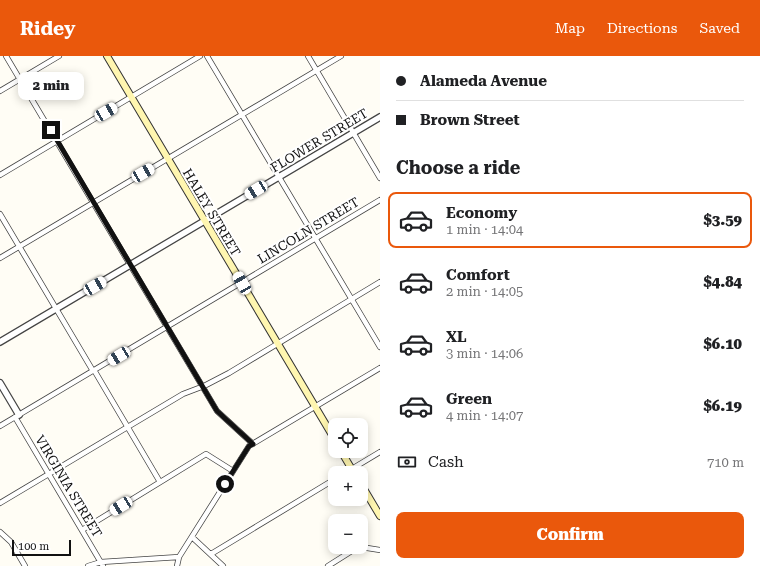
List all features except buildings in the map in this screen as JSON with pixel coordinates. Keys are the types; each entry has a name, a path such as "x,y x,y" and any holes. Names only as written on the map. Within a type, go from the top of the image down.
{"main road":[{"name":"HALEY STREET","path":"107,56 328,428"},
{"path":"368,496 380,516"}],"street":[{"path":"6,56 130,265 204,386 217,411 253,444"},
{"path":"0,91 59,56"},
{"path":"0,175 200,56"},
{"path":"207,56 380,347"},
{"path":"308,56 380,178"},
{"path":"0,258 341,56"},
{"name":"FLOWER STREET","path":"0,342 380,117"},
{"name":"LINCOLN STREET","path":"0,426 380,200"},
{"path":"0,214 160,482"},
{"path":"0,503 183,394 204,386 278,344 351,298 380,282"},
{"path":"177,566 179,557 249,446 380,368"},
{"name":"VIRGINIA STREET","path":"0,383 49,474 102,564"},
{"path":"360,466 380,452"},
{"path":"82,530 206,454 233,471"},
{"path":"211,554 328,483"},
{"path":"0,532 11,542 25,566"},
{"path":"192,536 224,566"},
{"path":"368,548 380,550"},
{"path":"328,566 347,554"},
{"path":"88,566 179,557"}],"route":[{"path":"51,130 204,386 217,411 253,444 249,446 225,484"}]}
